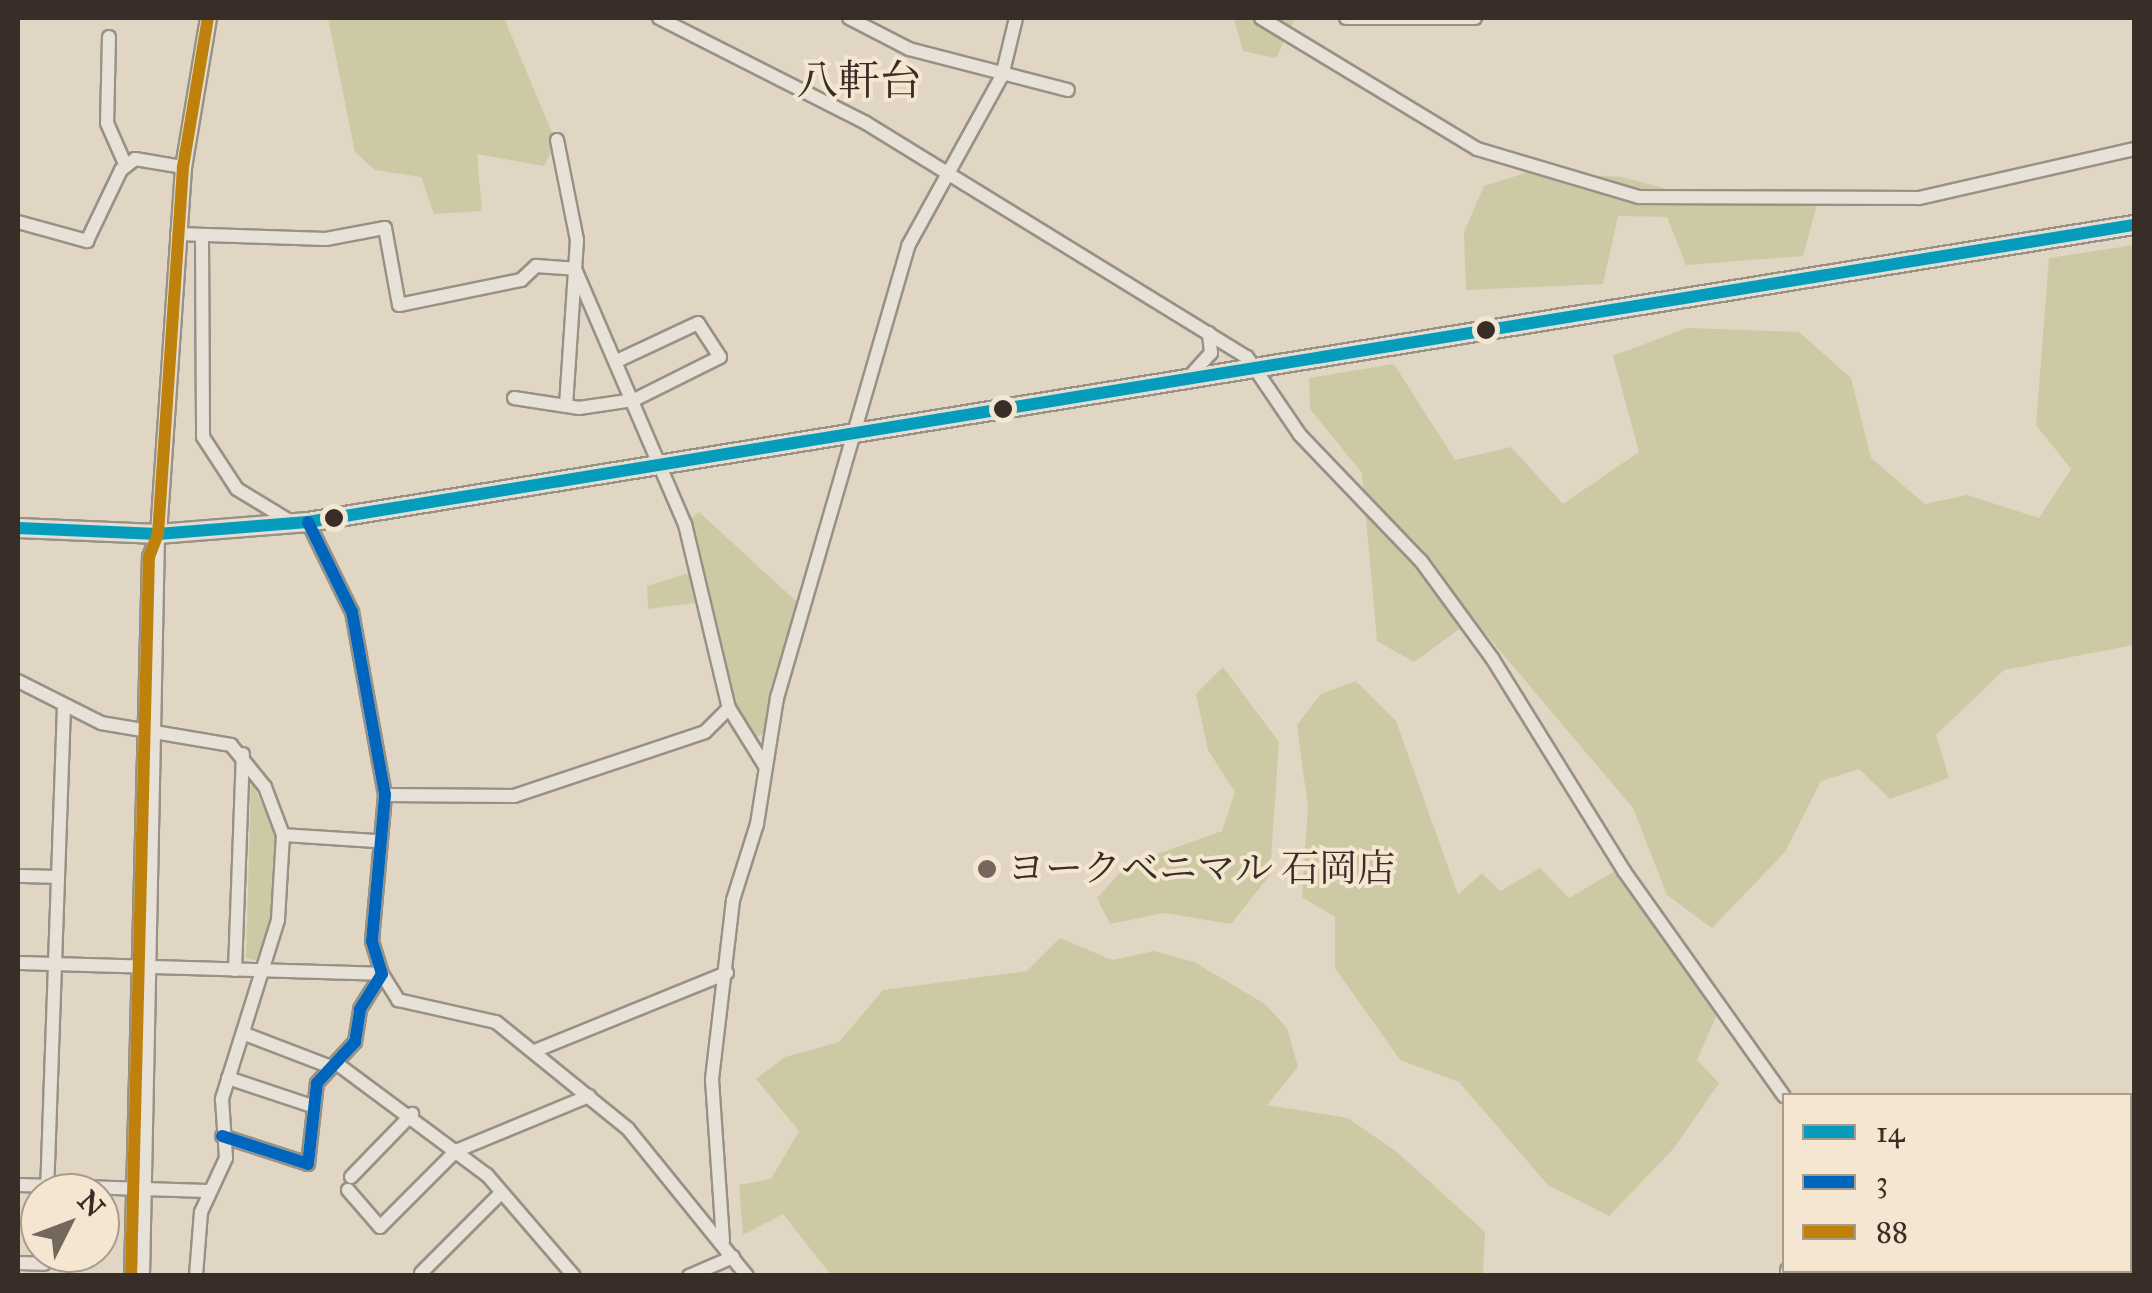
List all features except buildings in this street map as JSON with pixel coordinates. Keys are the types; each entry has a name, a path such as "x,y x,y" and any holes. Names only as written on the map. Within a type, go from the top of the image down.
{"highway":[{"path":"18,528 158,534 301,522 851,436 1190,375 2134,225"}],"main road":[{"path":"158,534 183,167 208,18"}],"street":[{"path":"659,18 948,172 1255,365 1300,435 1422,561 1492,658 1624,871 1782,1093"},
{"path":"849,18 866,21 1002,76 1068,90"},
{"path":"724,1242 712,1079 727,973 766,766 851,436 908,246 1002,76 1016,18"},
{"path":"1261,18 1477,149 1640,197 1919,198 2134,148"},
{"path":"1346,18 1475,18"},
{"path":"109,37 106,123 126,166"},
{"path":"557,140 570,181 575,269 566,404"},
{"path":"126,166 183,167"},
{"path":"18,222 87,241 126,166"},
{"path":"177,234 326,239 385,228 399,306 521,280 536,266 575,269"},
{"path":"202,236 203,436 237,489 301,522 352,612 385,795 377,841 372,941 382,974 398,1000 496,1022 538,1050 589,1096 724,1242 747,1276"},
{"path":"575,269 662,465 710,605 729,708 766,766"},
{"path":"514,398 566,404 634,400 720,356 698,322 617,361"},
{"path":"1190,375 1211,352 1208,332"},
{"path":"143,1276 140,1188 158,534"},
{"path":"18,681 64,708 153,736 243,754"},
{"path":"48,1173 64,708"},
{"path":"385,795 514,796 705,732 729,708"},
{"path":"196,1276 209,1191 226,1158 222,1136 228,1078 278,920 282,836 243,754"},
{"path":"235,970 243,754"},
{"path":"282,836 377,841"},
{"path":"18,876 58,878"},
{"path":"18,963 382,974"},
{"path":"538,1050 727,973"},
{"path":"222,1136 308,1164 312,1106 333,1065 355,1042 360,1010 382,974"},
{"path":"245,1034 333,1065 412,1114 502,1193 574,1276"},
{"path":"228,1078 312,1106"},
{"path":"412,1114 349,1183 380,1228 456,1151 589,1096"},
{"path":"120,1188 209,1191"},
{"path":"131,1276 140,1188"},
{"path":"421,1273 502,1193"},
{"path":"688,1276 733,1257"}],"shaded area":[{"path":"328,18 504,18 556,142 544,166 477,154 482,211 434,214 421,177 375,170 355,152"},
{"path":"1234,18 1295,18 1276,58 1243,51"},
{"path":"1528,172 1621,177 1718,202 1819,197 1803,256 1686,265 1667,217 1618,216 1603,284 1466,290 1464,232 1484,186"},
{"path":"2134,245 2134,645 2004,670 1936,735 1949,778 1890,799 1859,769 1821,781 1785,852 1712,928 1667,895 1633,808 1473,619 1414,662 1377,641 1362,473 1310,409 1309,378 1394,364 1455,460 1511,447 1563,504 1639,452 1613,356 1687,328 1799,332 1851,378 1871,458 1925,504 1967,495 2039,518 2071,469 2036,425 2049,258"},
{"path":"699,512 797,602 763,734 753,738 727,694 711,601 648,609 647,586 702,569 689,521"},
{"path":"1223,667 1279,742 1270,875 1231,924 1164,913 1110,924 1097,898 1127,865 1222,831 1235,792 1208,750 1196,694"},
{"path":"1356,681 1396,721 1458,895 1482,873 1500,891 1540,868 1569,898 1617,870 1719,1010 1697,1060 1719,1083 1675,1147 1609,1216 1548,1185 1459,1082 1400,1060 1335,968 1335,917 1302,897 1308,807 1297,725 1321,694"},
{"path":"251,781 279,839 277,913 257,961 246,958"},
{"path":"1060,938 1112,960 1154,951 1194,962 1265,1004 1287,1028 1298,1067 1267,1105 1348,1118 1398,1153 1485,1232 1483,1275 831,1275 783,1214 743,1235 739,1185 771,1179 799,1131 756,1079 785,1057 839,1042 883,990 1027,971"}],"waterway":[{"path":"2132,1137 2134,1133"}],"transit line":[{"name":"88","path":"131,1276 149,557 158,534 183,167 208,18"},
{"name":"14","path":"18,528 158,534 308,522 2134,225"},
{"name":"3","path":"222,1136 308,1164 317,1083 355,1042 360,1009 382,974 372,941 385,795 352,612 308,522"}],"place":[{"name":"ヨークベニマル 石岡店","path":"987,869"}],"district":[{"name":"八軒台","path":"859,81"}]}
